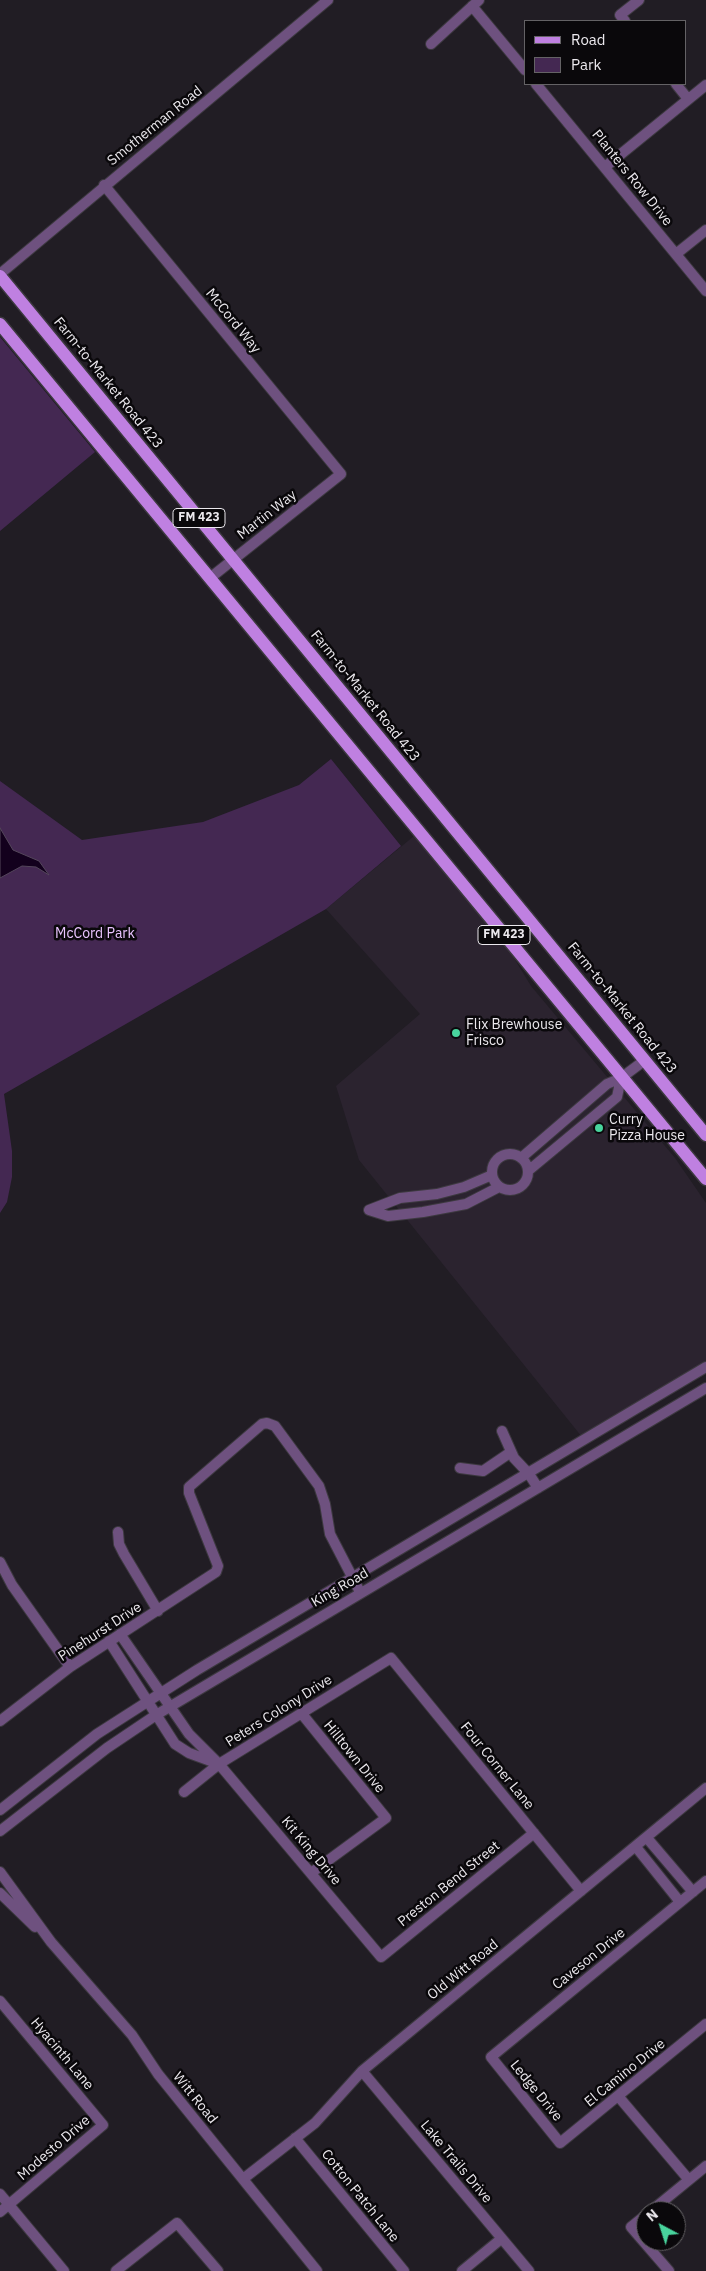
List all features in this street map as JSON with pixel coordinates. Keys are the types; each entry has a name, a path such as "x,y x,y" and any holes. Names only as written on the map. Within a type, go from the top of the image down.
{"main road":[{"name":"Farm-to-Market Road 423","path":"0,275 706,1135"},
{"name":"FM 423","path":"0,324 706,1178"}],"street":[{"name":"Smotherman Road","path":"0,275 104,185 328,0"},
{"path":"623,18 639,0"},
{"path":"431,44 476,3 524,69"},
{"name":"Planters Row Drive","path":"537,85 706,291"},
{"path":"677,85 688,99"},
{"path":"605,167 706,85"},
{"name":"McCord Way","path":"104,185 341,474"},
{"path":"676,254 706,230"},
{"name":"Martin Way","path":"210,578 341,474"},
{"path":"521,1158 607,1084 622,1078 645,1060"},
{"path":"528,1171 617,1097 622,1078"},
{"path":"492,1175 464,1187 438,1194 400,1198 369,1210 388,1216 423,1212 466,1204 499,1187 511,1190 517,1189 526,1182 528,1171 521,1158 516,1155 504,1155 494,1163 492,1175 499,1187"},
{"name":"King Road","path":"0,1810 97,1734 148,1702 352,1577 705,1370"},
{"name":"King Road","path":"0,1830 107,1748 156,1715 706,1388"},
{"name":"Pinehurst Drive","path":"0,1721 70,1667 218,1570 189,1493 189,1487 262,1424 267,1423 275,1426 319,1486 325,1504 330,1534 352,1577"},
{"path":"502,1430 514,1458 529,1474 538,1488"},
{"path":"460,1468 483,1471 511,1452"},
{"path":"118,1532 119,1544 124,1554 158,1611"},
{"path":"0,1562 12,1585 70,1667"},
{"path":"352,1577 360,1592"},
{"name":"Kit King Drive","path":"120,1634 189,1734 219,1764 381,1957"},
{"name":"Kit King Drive","path":"109,1641 175,1744 189,1753 219,1764"},
{"name":"Peters Colony Drive","path":"184,1792 219,1764 391,1658"},
{"name":"Four Corner Lane","path":"391,1658 581,1892"},
{"name":"Hilltown Drive","path":"302,1714 386,1818 311,1873"},
{"name":"Old Witt Road","path":"243,2179 322,2117 342,2091 362,2071 706,1788"},
{"name":"Preston Bend Street","path":"381,1957 534,1833"},
{"path":"647,1838 693,1892"},
{"path":"636,1847 680,1902"},
{"name":"Witt Road","path":"0,1872 52,1942 132,2035 158,2074 317,2271"},
{"name":"Caveson Drive","path":"491,2058 706,1881"},
{"name":"Witt Road","path":"0,1892 52,1942"},
{"name":"Hyacinth Lane","path":"0,2001 102,2125"},
{"name":"El Camino Drive","path":"560,2142 706,2024"},
{"name":"Ledge Drive","path":"491,2058 560,2142"},
{"name":"Lake Trails Drive","path":"362,2071 529,2271"},
{"path":"618,2096 689,2180"},
{"name":"Modesto Drive","path":"0,2212 102,2125"},
{"name":"Cotton Patch Lane","path":"296,2138 404,2271"},
{"path":"663,2201 706,2166"},
{"path":"0,2194 64,2271"},
{"path":"116,2271 176,2223 218,2271"},
{"path":"636,2223 631,2227 636,2233"},
{"path":"462,2271 501,2239"},
{"path":"652,2251 669,2271"}],"shaded area":[{"path":"0,828 13,850 39,861 49,875 36,867 22,866 0,878"},
{"path":"414,836 509,950 531,986 675,1158 706,1203 706,1361 582,1437 359,1160 336,1086 420,1014 326,909"}],"green space":[{"path":"0,337 95,452 0,531"},
{"name":"McCord Park","path":"331,759 401,846 326,909 4,1094 12,1151 12,1177 7,1202 0,1213 0,781 82,840 203,822 299,785"}],"place":[{"name":"Flix Brewhouse Frisco","path":"456,1033"},
{"name":"Curry Pizza House","path":"599,1128"}]}
